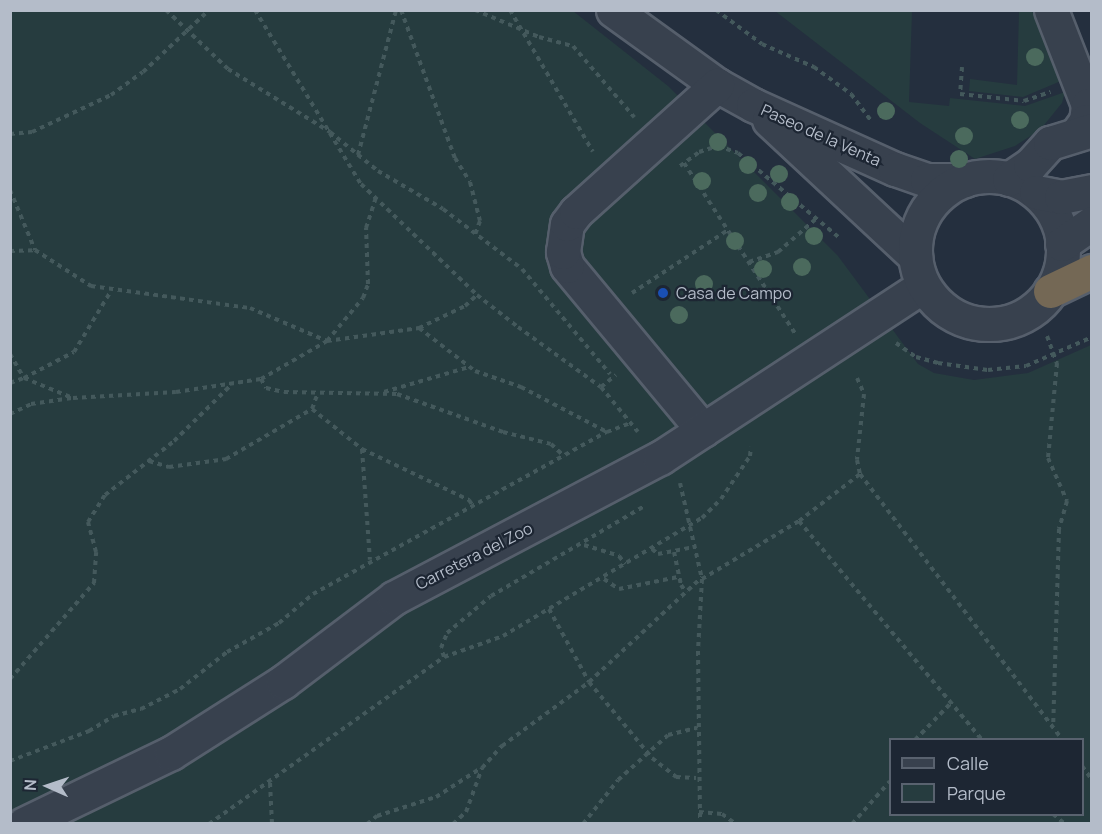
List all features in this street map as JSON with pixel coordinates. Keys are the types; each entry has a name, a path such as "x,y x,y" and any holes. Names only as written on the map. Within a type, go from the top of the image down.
{"highway":[{"path":"1054,285 1092,264"},
{"path":"1054,285 1092,271"}],"street":[{"path":"613,10 717,85 753,105"},
{"path":"1023,185 1030,165 1050,143 1085,131 1088,105 1051,10"},
{"path":"703,430 567,266 563,252 567,224 717,85"},
{"name":"Paseo de la Venta","path":"753,105 895,169 927,180 965,180"},
{"name":"Paseo de la Venta","path":"753,105 919,271"},
{"path":"1023,185 1055,216 1062,244 1054,285 1027,314 993,324 958,318 943,309 919,271 918,228 929,207 945,190 965,180 987,176 1023,185 1061,197 1092,191"},
{"path":"1062,244 1092,223"},
{"name":"Carretera del Zoo","path":"24,824 171,753 283,682 404,592 472,554 577,504 703,430 919,271"}],"path":[{"path":"166,10 228,69 330,132 358,155 522,269 613,377"},
{"path":"10,134 32,132 91,106 143,72 209,10"},
{"path":"255,10 361,184 477,295 601,387 645,439"},
{"path":"358,155 396,10"},
{"path":"401,10 455,158 470,182 480,221 475,235"},
{"path":"475,10 539,37 573,45 642,126 651,146"},
{"path":"510,10 572,121 614,179"},
{"path":"716,10 762,44 823,74 851,94 879,132"},
{"path":"962,67 960,94 1024,101 1054,90"},
{"path":"676,170 699,152 718,146 738,153 841,239"},
{"path":"684,163 795,333"},
{"path":"10,190 35,250 91,286 111,291 250,308 327,341 419,328 465,306 477,295"},
{"path":"10,414 31,404 73,398 233,384 261,379 327,341 363,298 368,284 366,228 376,198"},
{"path":"749,262 778,252 817,218"},
{"path":"626,297 728,230"},
{"path":"10,251 35,250"},
{"path":"10,383 74,352 111,291"},
{"path":"786,340 803,327"},
{"path":"419,328 469,366 521,387 607,432"},
{"path":"1047,336 1057,363 1048,458 1067,501 1059,529 1053,726"},
{"path":"898,346 927,360 978,369 1026,366 1054,356 1092,337"},
{"path":"10,354 24,378 73,398"},
{"path":"381,393 469,366"},
{"path":"601,387 619,372"},
{"path":"857,378 864,394 857,460 860,474 1062,738"},
{"path":"261,379 269,390 317,394 397,394 503,432 551,444 564,456"},
{"path":"10,679 94,583 96,552 88,522 105,495 150,461 233,384"},
{"path":"150,461 169,467 226,459 312,409 317,394"},
{"path":"312,409 362,449 469,500 473,506"},
{"path":"10,761 88,731 114,716 141,709 180,689 227,652 279,622 313,594 370,560 607,432 631,423"},
{"path":"209,824 270,783 444,657 502,636 603,579 687,527 721,499 750,456 751,447"},
{"path":"362,449 370,560"},
{"path":"367,824 377,816 436,797 482,768 518,733 589,682 702,578 799,521 860,474"},
{"path":"674,476 681,484 689,513 687,527 702,578 696,778 700,824"},
{"path":"672,490 681,484"},
{"path":"444,657 441,648 447,633 491,596 584,545 653,501"},
{"path":"799,521 980,738"},
{"path":"584,545 619,556 625,565"},
{"path":"652,549 658,554 693,547"},
{"path":"674,552 678,577 686,592"},
{"path":"603,579 619,589 678,577"},
{"path":"549,609 589,682 648,753 676,777 696,778"},
{"path":"917,738 952,702"},
{"path":"582,824 618,780 648,753 676,730 697,728"},
{"path":"453,824 466,812 482,768"},
{"path":"270,783 272,824"},
{"path":"852,824 889,783"},
{"path":"699,812 722,814 736,824"}],"green space":[{"name":"Casa de Campo","path":"10,11 573,11 668,86 838,256 918,364 934,373 974,380 1028,373 1091,345 1091,823 11,823"},
{"path":"775,11 912,11 909,102 949,106 950,98 1025,106 1065,92 1062,103 1040,130 1015,146 975,159 920,123"},
{"path":"1019,11 1032,11 1061,81 1023,97 969,91 970,79 1017,85"}],"place":[{"name":"Casa de Campo","path":"663,293"}]}
